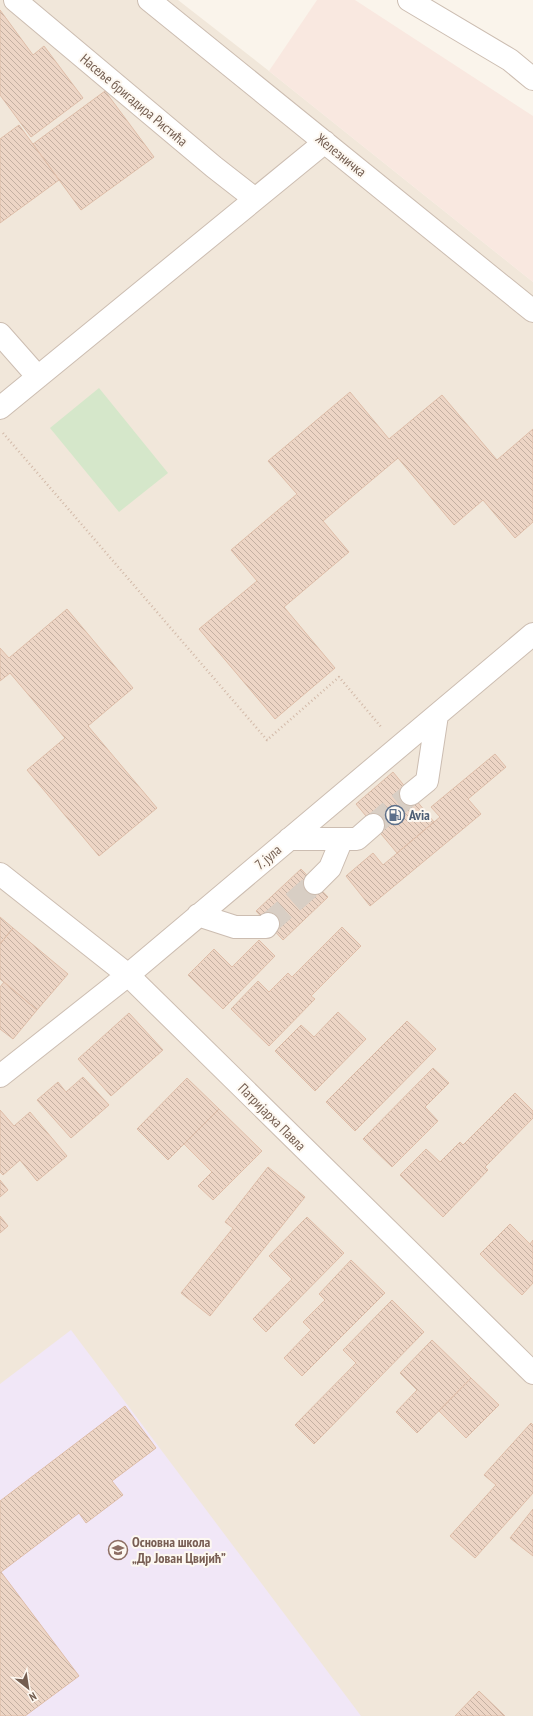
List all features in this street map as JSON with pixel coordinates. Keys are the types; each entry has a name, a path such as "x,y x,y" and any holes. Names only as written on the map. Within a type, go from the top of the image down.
{"street":[{"name":"Насеље бригадира Ристића","path":"15,0 214,167 255,199"},
{"name":"Железничка","path":"149,0 533,311"},
{"path":"409,0 510,60 533,79"},
{"path":"0,408 325,142"},
{"path":"0,334 38,376"},
{"name":"7. јула","path":"0,1076 198,916 533,634"},
{"path":"411,794 427,781 437,715"},
{"path":"289,839 357,839 374,825"},
{"path":"315,883 330,868 342,839"},
{"name":"Патријарха Павла","path":"0,874 128,974 533,1373"},
{"path":"198,916 235,927 266,926 268,924"}],"path":[{"path":"0,430 267,740 339,677 399,747"}],"shaded area":[{"path":"0,0 178,0 533,282 533,1716 0,1716"},
{"path":"317,0 355,0 533,116 533,282 269,71"},
{"name":"Основна школа „Др Јован Цвијић”","path":"71,1330 361,1716 0,1716 0,1384"}],"green space":[{"path":"99,388 168,473 119,512 50,428"}],"building":[{"path":"0,10 33,55 44,46 83,98 31,137 0,95"},
{"path":"105,91 154,157 81,210 33,144"},
{"path":"19,125 59,180 0,223 0,139"},
{"path":"350,392 389,439 442,395 497,460 533,429 533,522 515,538 483,500 454,525 398,458 323,521 349,552 284,607 335,668 275,719 199,629 257,581 231,550 297,494 268,461"},
{"path":"67,609 133,688 88,726 157,808 99,856 27,770 65,738 10,673 0,681 0,648 9,658"},
{"path":"495,754 506,767 468,799 481,814 370,906 346,876 373,853 383,865 440,817 431,807"},
{"path":"393,772 434,822 397,853 356,804"},
{"path":"301,869 328,897 283,940 256,911"},
{"path":"0,917 13,928 0,944"},
{"path":"342,927 361,946 311,996 315,999 269,1046 231,1009 258,981 269,992 288,973 292,977"},
{"path":"13,928 68,974 37,1010 0,979 0,944"},
{"path":"259,940 275,956 223,1009 188,975 214,949 232,967"},
{"path":"4,982 37,1010 13,1039 0,1029 0,987"},
{"path":"338,1012 366,1039 315,1091 275,1051 301,1025 314,1037"},
{"path":"129,1013 163,1050 111,1096 78,1059"},
{"path":"407,1021 436,1049 355,1131 326,1102"},
{"path":"433,1068 449,1083 425,1107 438,1121 392,1167 363,1139"},
{"path":"83,1077 109,1105 71,1138 37,1100 58,1082 66,1092"},
{"path":"187,1078 219,1109 168,1160 137,1129"},
{"path":"515,1093 533,1111 533,1118 485,1167 488,1170 443,1217 400,1175 426,1149 440,1162 460,1142 463,1145"},
{"path":"219,1109 262,1151 213,1200 198,1186 212,1172 184,1144"},
{"path":"0,1110 14,1126 30,1112 67,1156 37,1181 20,1160 3,1175 0,1172"},
{"path":"268,1167 305,1197 210,1316 181,1293 233,1228 225,1222"},
{"path":"0,1180 8,1190 0,1197"},
{"path":"0,1216 8,1226 0,1233"},
{"path":"307,1217 344,1253 266,1332 253,1319 292,1279 269,1256"},
{"path":"510,1224 530,1244 533,1240 533,1283 522,1295 480,1254"},
{"path":"351,1260 385,1293 302,1376 284,1358 311,1330 303,1322 325,1300 319,1294"},
{"path":"392,1300 424,1332 314,1444 295,1425 356,1363 343,1350"},
{"path":"432,1340 471,1378 417,1433 396,1412 417,1390 400,1373"},
{"path":"471,1378 499,1405 466,1438 439,1411"},
{"path":"125,1406 156,1448 112,1481 123,1495 86,1523 79,1513 1,1572 79,1676 25,1716 0,1716 0,1501"},
{"path":"531,1423 533,1425 533,1493 475,1558 450,1536 496,1485 484,1475"},
{"path":"533,1509 533,1556 510,1538"},
{"path":"479,1691 505,1716 455,1716"}],"tunnel":[{"path":"373,825 411,794"},
{"path":"268,924 315,883"}],"place":[{"name":"Avia","path":"395,815"},
{"name":"Основна школа „Др Јован Цвијић”","path":"118,1550"}]}
